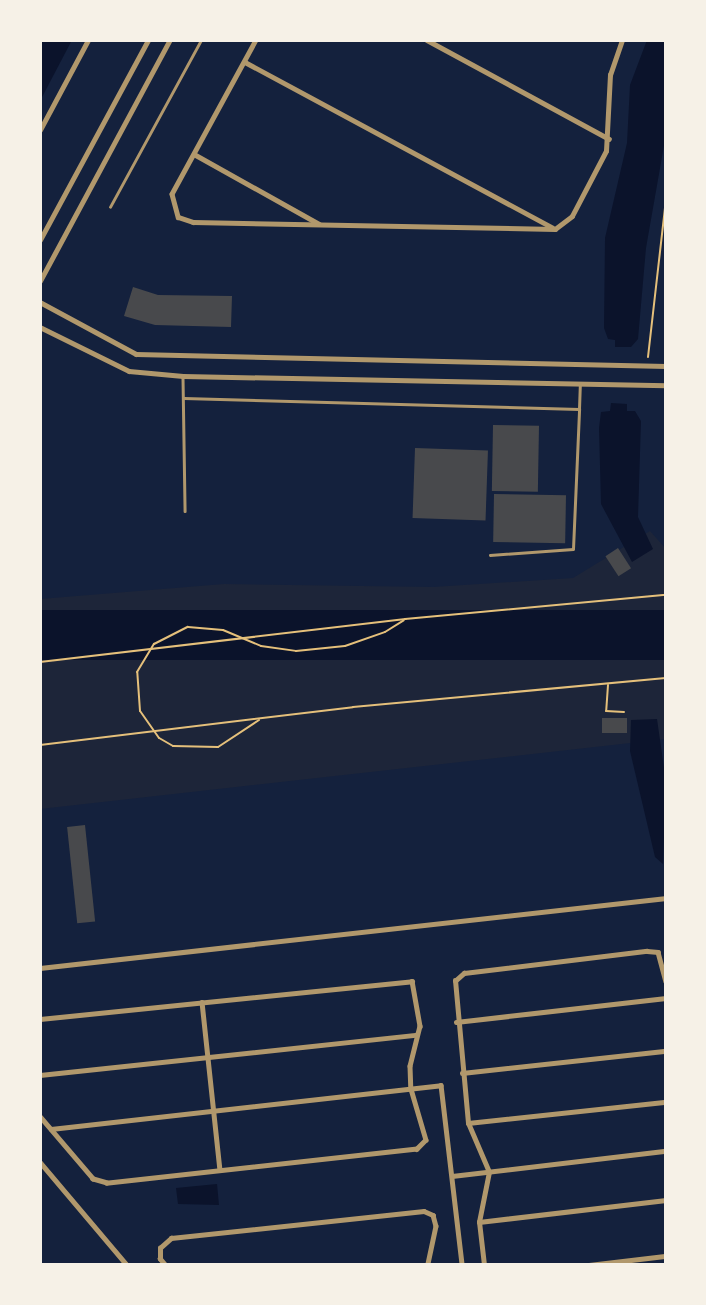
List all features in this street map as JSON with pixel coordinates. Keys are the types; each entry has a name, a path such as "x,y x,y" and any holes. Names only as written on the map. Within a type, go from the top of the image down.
{"street":[{"path":"40,130 88,40"},
{"path":"40,240 148,40"},
{"path":"40,281 170,40"},
{"path":"256,40 172,194 172,206 178,217 193,222 555,229 572,216 609,139 610,75 622,40"},
{"path":"427,40 609,139"},
{"path":"245,62 555,229"},
{"path":"194,154 320,225"},
{"path":"40,302 136,354 666,366"},
{"path":"40,327 129,371 183,376 666,385"},
{"path":"40,968 666,898"},
{"path":"484,1265 479,1222 489,1172 482,1145 468,1123 453,992 455,981 464,973 648,951 658,952 666,981"},
{"path":"40,1019 400,980 412,981 420,1026 415,1035 411,1089 425,1127 426,1140 417,1149 107,1183 93,1179 40,1117"},
{"path":"456,1021 666,998"},
{"path":"202,1002 220,1170"},
{"path":"40,1075 415,1035"},
{"path":"462,1073 666,1051"},
{"path":"50,1129 441,1085 462,1265"},
{"path":"468,1123 666,1101"},
{"path":"452,1176 666,1151"},
{"path":"40,1162 127,1265"},
{"path":"479,1222 666,1200"},
{"path":"165,1265 160,1259 160,1248 171,1238 424,1211 433,1215 436,1226 428,1265"},
{"path":"589,1265 666,1256"}],"lane":[{"path":"110,207 201,40"},
{"path":"183,376 185,511"},
{"path":"490,555 573,549 580,384"},
{"path":"184,398 579,409"}],"path":[{"path":"648,365 666,198"},
{"path":"40,662 405,619 666,595"},
{"path":"260,719 237,738 204,749 173,746 159,738 140,711 136,691 137,672 154,644 188,627 223,630 261,646 323,650 385,632 405,619"},
{"path":"40,746 260,719 666,678"},
{"path":"608,684 606,712 624,712"}],"shaded area":[{"path":"40,40 72,40 40,101"},
{"path":"647,40 666,40 666,134 646,248 638,339 631,347 615,347 615,340 608,339 604,328 605,238 627,143 630,85"},
{"path":"611,403 627,404 627,411 635,411 641,421 638,517 653,549 632,562 601,504 599,428 601,412 610,411"},
{"path":"650,531 666,549 666,739 40,809 40,599 224,584 433,587 573,578"},
{"path":"40,610 666,610 666,660 40,660"},
{"path":"657,719 666,782 663,864 655,857 630,751 631,720"},
{"path":"217,1184 219,1205 178,1204 176,1188"}],"building":[{"path":"133,287 158,295 232,296 231,327 155,325 124,316"},
{"path":"493,425 539,426 538,492 492,491"},
{"path":"415,448 488,451 486,521 413,518"},
{"path":"494,494 566,495 565,543 493,542"},
{"path":"618,548 631,568 618,576 605,556"},
{"path":"602,718 627,718 627,733 602,733"},
{"path":"85,825 95,921 77,923 67,827"}]}
